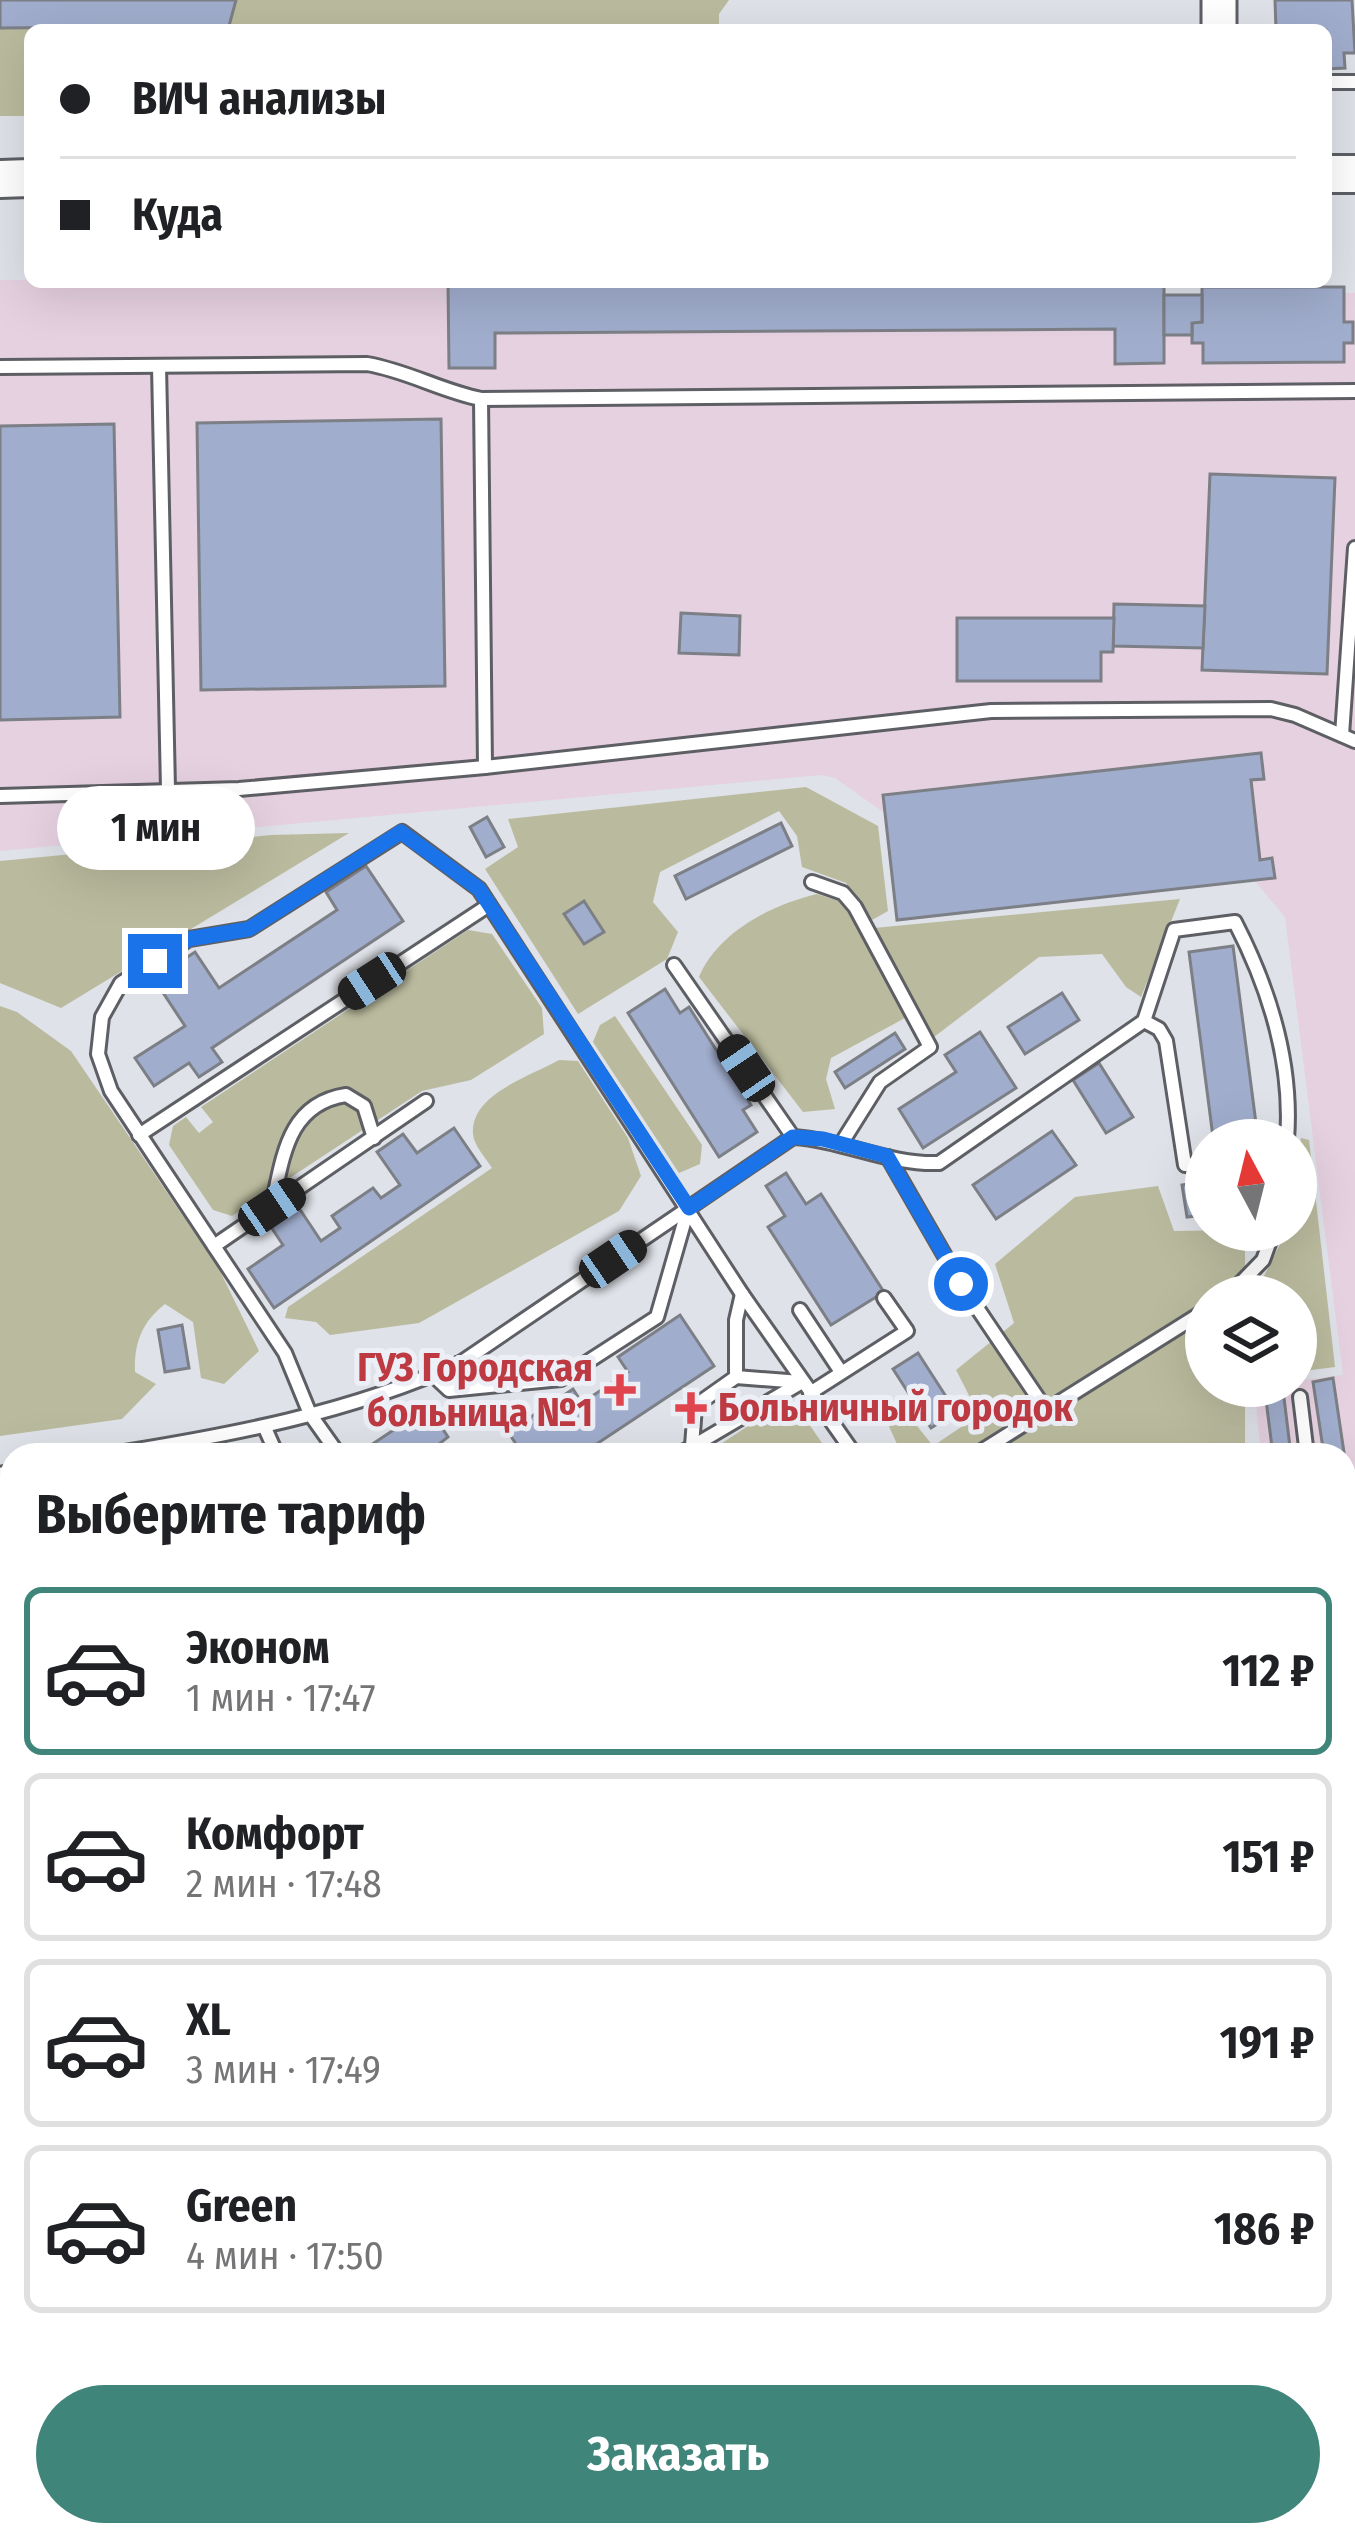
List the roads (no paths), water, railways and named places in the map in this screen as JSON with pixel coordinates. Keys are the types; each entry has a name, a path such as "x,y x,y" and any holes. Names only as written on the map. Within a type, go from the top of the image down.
{"lane":[{"path":"0,367 367,364 400,369 451,393 481,399 1355,391"},
{"path":"159,366 168,789"},
{"path":"481,399 485,767"},
{"path":"0,796 239,789 1031,709 1271,709 1348,738 1355,548"},
{"path":"331,1443 310,1414 285,1353 111,1091 98,1054 102,1017 121,983 189,939 249,929 401,832 479,889 742,1294 846,1443"},
{"path":"812,882 843,893 855,907 930,1047 880,1082 841,1144"},
{"path":"139,1135 489,904"},
{"path":"213,1443 433,1376 463,1362 793,1137 916,1164 939,1163 1144,1021 1174,929 1235,922 1279,1026 1286,1119"},
{"path":"674,964 793,1137"},
{"path":"1144,1021 1166,1041 1185,1165"},
{"path":"272,1207 286,1143 298,1119 316,1105 346,1095 364,1106 374,1138"},
{"path":"214,1246 426,1101"},
{"path":"887,1156 961,1284 1046,1410"},
{"path":"433,1376 449,1390 561,1379 657,1317 689,1208"},
{"path":"736,1377 736,1320 742,1294"},
{"path":"698,1443 841,1372 907,1331 884,1298"},
{"path":"800,1310 841,1372"},
{"path":"994,1443 1185,1323"},
{"path":"692,1443 695,1406 736,1377 806,1388"},
{"path":"1301,1407 1306,1443"},
{"path":"265,1429 272,1443"}],"place":[{"name":"ГУЗ Городская больница №1","path":"620,1390"},
{"name":"Больничный городок","path":"691,1408"}]}
